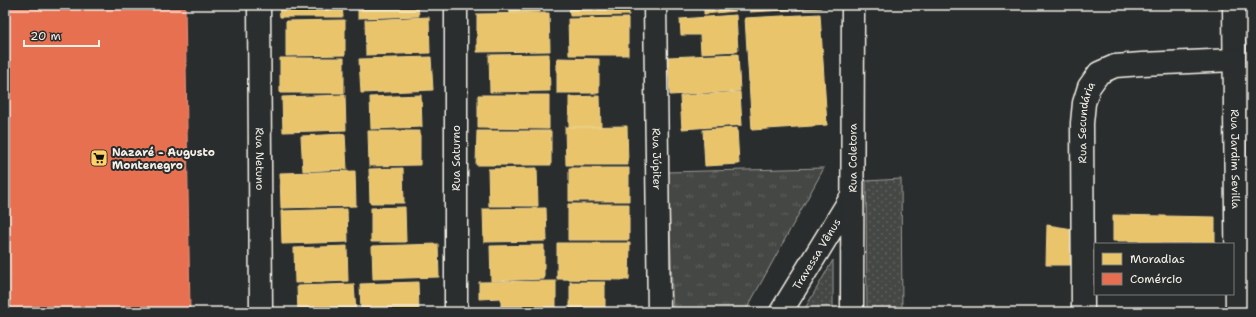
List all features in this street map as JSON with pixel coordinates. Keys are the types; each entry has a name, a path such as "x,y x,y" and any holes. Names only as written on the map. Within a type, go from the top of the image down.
{"street":[{"name":"Rua Netuno","path":"259,5 261,312"},
{"name":"Rua Saturno","path":"456,5 456,312"},
{"name":"Rua Júpiter","path":"655,5 659,312"},
{"name":"Rua Coletora","path":"852,312 853,5"},
{"name":"Rua Jardim Sevilla","path":"1234,5 1237,312"},
{"name":"Rua Secundária","path":"1083,312 1082,123 1084,103 1089,87 1099,73 1115,66 1234,60"},
{"name":"Travessa Vênus","path":"781,312 852,196"}],"green space":[{"path":"824,168 745,312 673,312 668,172"},
{"path":"901,179 902,312 867,312 866,181"},
{"path":"833,260 833,312 803,312"}],"building: Moradias":[{"path":"279,5 342,5 343,17 280,17"},
{"path":"358,5 418,5 419,16 358,18"},
{"path":"510,5 540,5 540,12 510,13"},
{"path":"569,5 629,5 629,15 570,16"},
{"path":"704,5 735,5 736,11 704,14"},
{"path":"750,5 821,5 821,8 750,12"},
{"path":"549,13 550,51 477,52 477,14"},
{"path":"820,14 827,125 752,130 745,18"},
{"path":"736,15 738,51 701,53 700,35 681,35 680,19"},
{"path":"429,17 430,53 366,55 365,20"},
{"path":"628,18 628,55 569,55 568,19"},
{"path":"345,20 345,55 286,56 286,21"},
{"path":"549,54 550,91 490,92 489,55"},
{"path":"738,54 740,91 670,95 668,57"},
{"path":"431,57 433,90 361,93 359,59"},
{"path":"280,58 344,58 344,93 280,93"},
{"path":"557,58 599,59 599,93 557,93"},
{"path":"740,92 742,125 682,129 680,96"},
{"path":"345,95 346,130 283,132 282,97"},
{"path":"421,95 422,127 371,129 370,97"},
{"path":"478,95 549,95 549,129 478,128"},
{"path":"600,96 601,127 569,127 569,97"},
{"path":"627,126 628,165 566,165 565,127"},
{"path":"737,128 739,164 705,166 703,130"},
{"path":"368,131 420,131 420,165 369,166"},
{"path":"477,131 551,131 551,165 476,165"},
{"path":"345,134 347,169 303,171 301,136"},
{"path":"403,168 404,203 370,203 369,169"},
{"path":"537,168 538,206 489,206 488,169"},
{"path":"569,168 629,168 629,201 569,201"},
{"path":"355,171 356,206 281,208 280,173"},
{"path":"568,204 629,204 629,240 568,240"},
{"path":"405,207 406,242 371,242 371,208"},
{"path":"546,208 547,241 484,242 483,209"},
{"path":"347,209 348,242 282,244 281,211"},
{"path":"1113,215 1215,217 1215,243 1139,243 1139,241 1113,241"},
{"path":"1047,225 1073,229 1075,265 1046,265"},
{"path":"557,243 630,243 629,280 557,279"},
{"path":"438,244 439,277 373,279 372,246"},
{"path":"544,245 544,279 491,281 490,246"},
{"path":"347,246 348,281 295,283 294,248"},
{"path":"556,281 556,312 501,312 501,298 479,299 479,282"},
{"path":"418,282 419,312 361,312 360,284"},
{"path":"570,282 605,282 605,312 570,312"},
{"path":"354,284 356,312 298,312 297,286"}],"building: Comércio":[{"name":"Nazaré - Augusto Montenegro","path":"8,5 185,5 190,312 10,312"}],"place":[{"name":"Nazaré - Augusto Montenegro","path":"99,158"}]}
